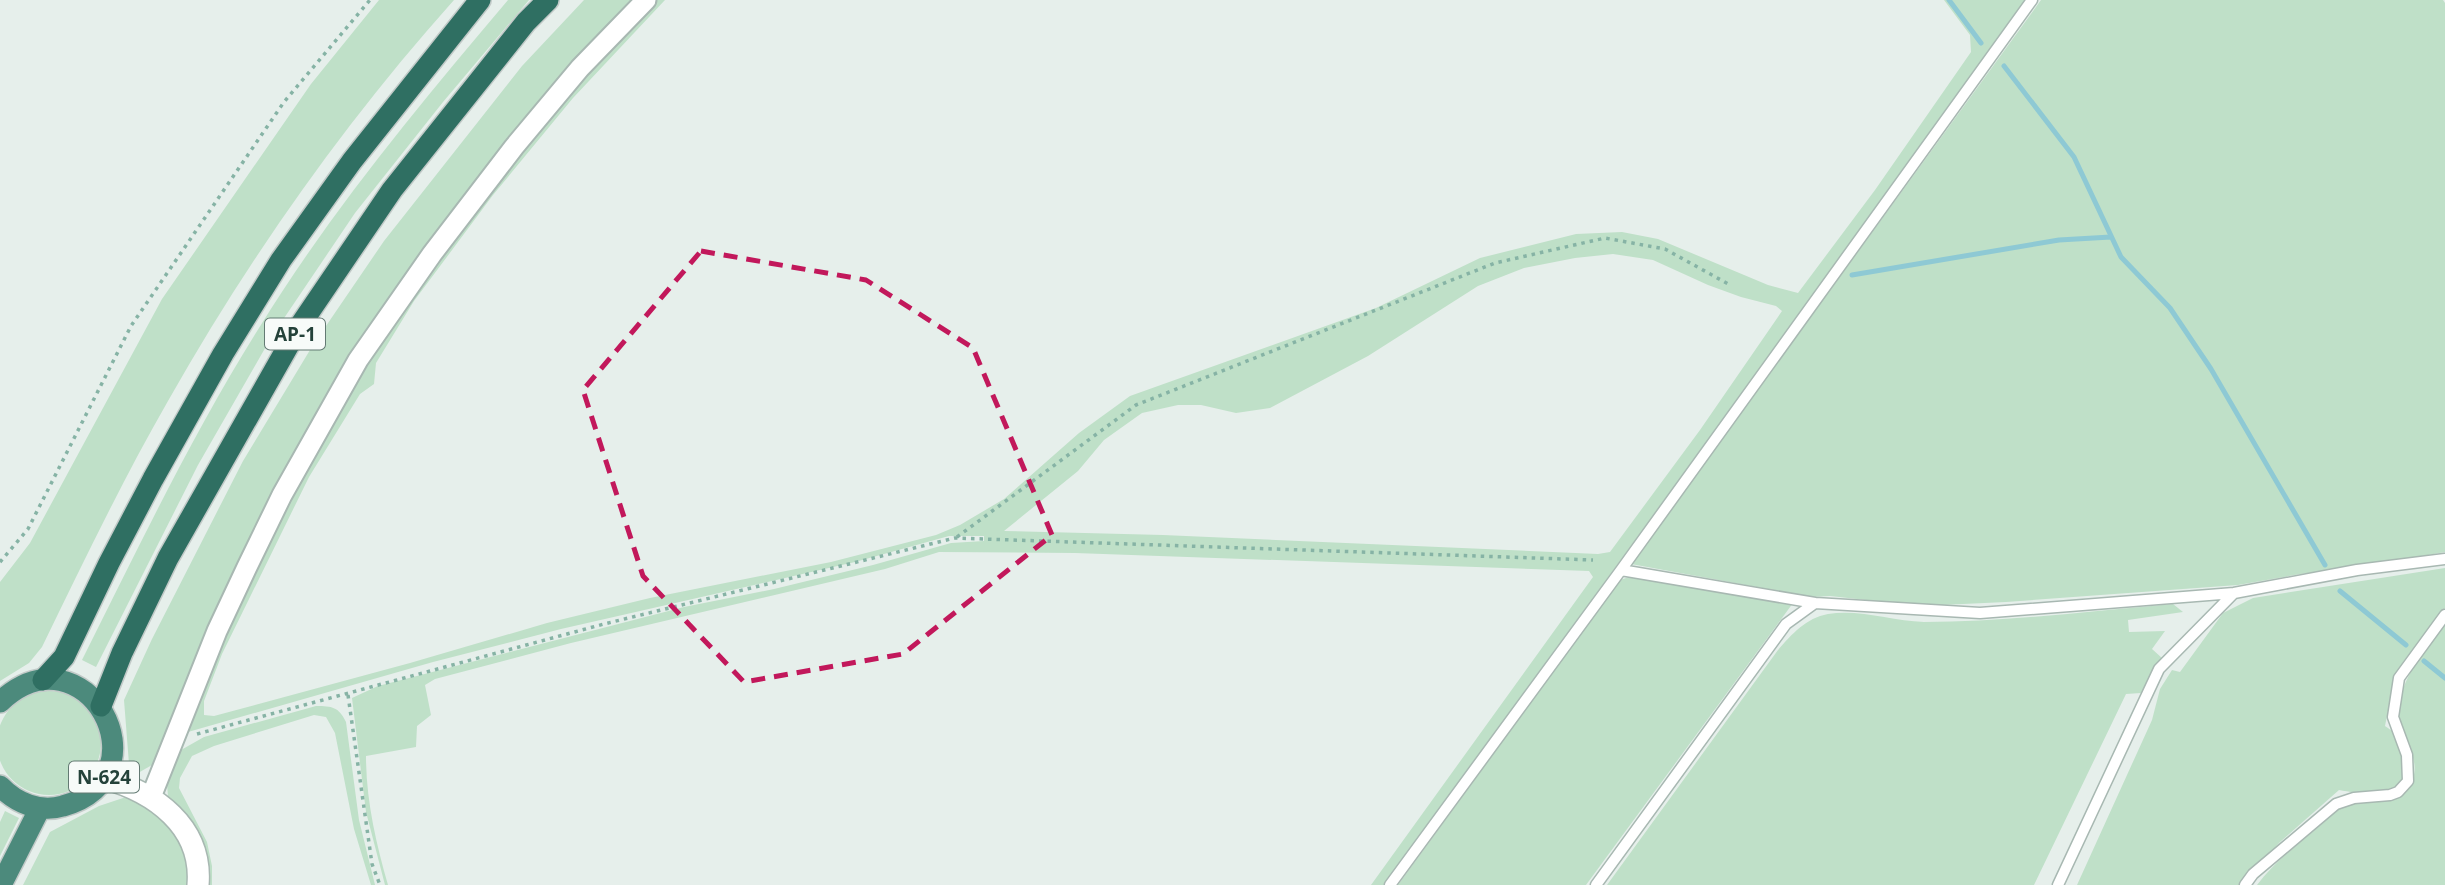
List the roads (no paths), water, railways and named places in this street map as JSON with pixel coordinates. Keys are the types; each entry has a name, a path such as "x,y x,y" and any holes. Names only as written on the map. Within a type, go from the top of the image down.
{"highway":[{"path":"424,69 480,0"},
{"name":"AP-1","path":"43,680 64,657 153,479 223,354 274,272 352,161 424,69 490,0"},
{"name":"AP-1","path":"101,706 122,653 168,558 299,327 392,190 526,22 548,0"},
{"path":"0,702 26,684 43,680 65,682 85,691 101,706"},
{"name":"N-624","path":"40,808 59,808 76,802 92,792 104,778 111,761 113,742 110,723 101,706"},
{"path":"0,786 23,803 40,808 1,885"}],"street":[{"path":"151,797 217,631 247,567 282,495 358,360 432,254 514,147 580,68 646,0"},
{"path":"104,778 123,784 163,804 184,828 196,860 198,885"}],"lane":[{"path":"1390,885 2032,0"},
{"path":"1621,570 1815,603 1980,613 2234,593 2357,570 2445,559"},
{"path":"2058,885 2158,669 2234,593"},
{"path":"1596,885 1786,624 1815,603"},
{"path":"2245,885 2253,874 2336,804 2354,798 2390,795 2398,792 2408,781 2407,755 2393,717 2399,678 2445,615"}],"waterway":[{"path":"1949,0 1981,43"},
{"path":"2004,66 2074,157 2121,257 2170,308 2211,369 2325,565"},
{"path":"1852,275 2059,240 2111,237"},
{"path":"2340,591 2406,645"},
{"path":"2424,661 2445,678"}]}
